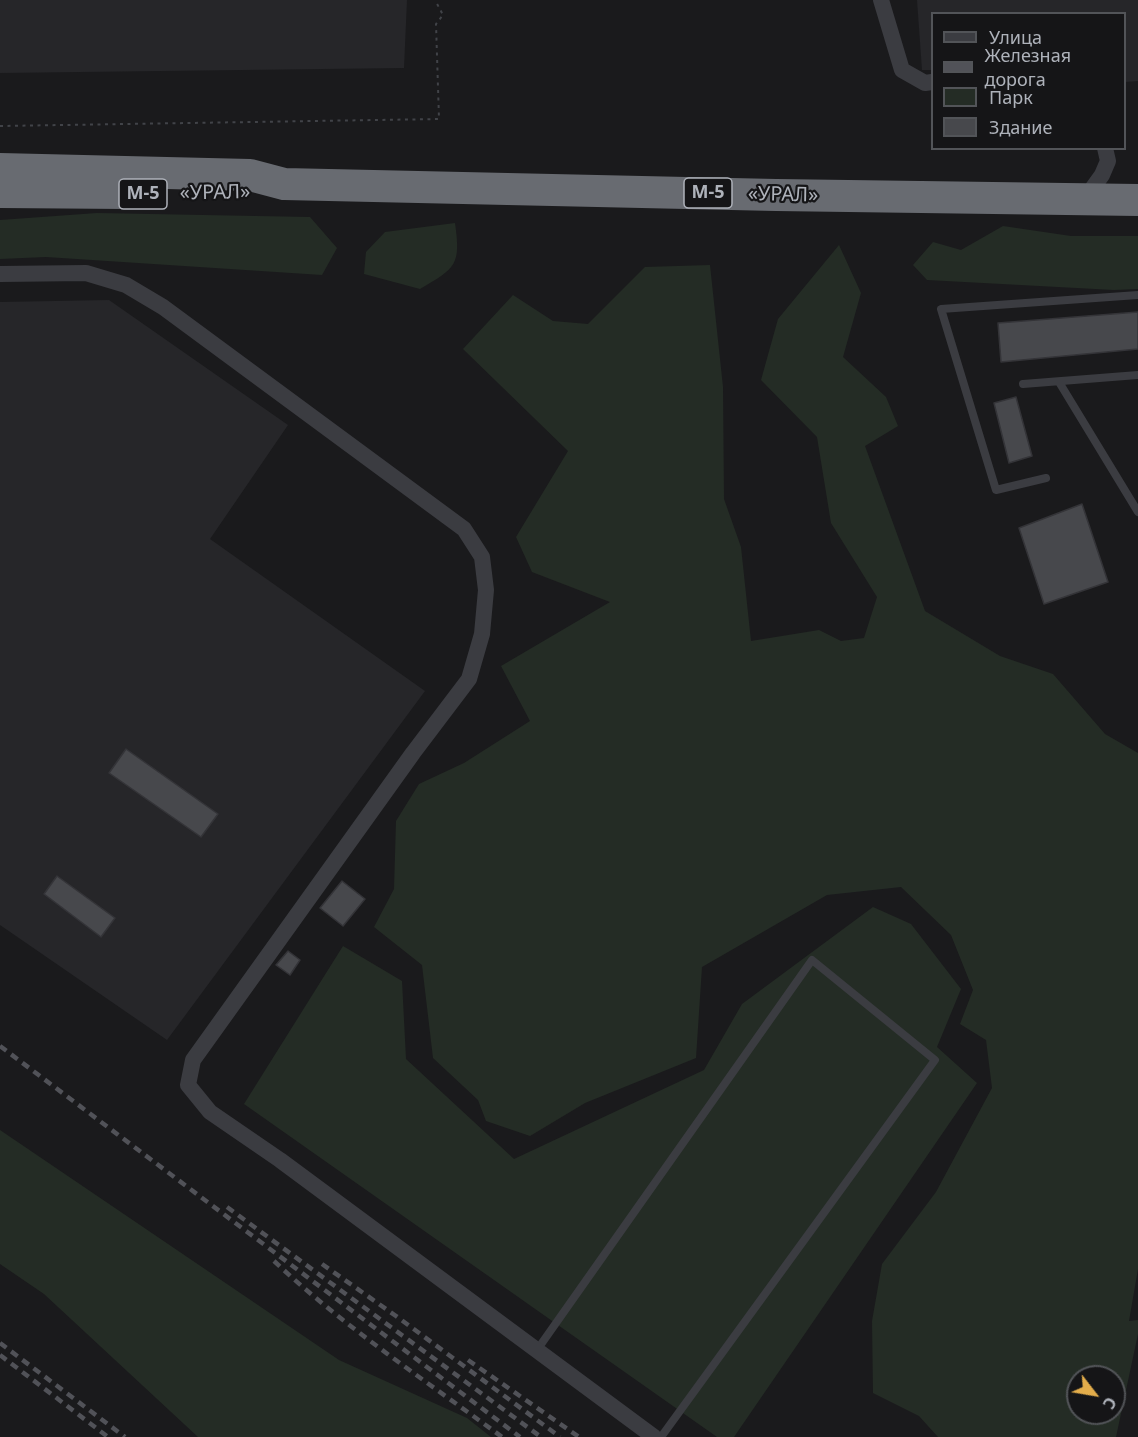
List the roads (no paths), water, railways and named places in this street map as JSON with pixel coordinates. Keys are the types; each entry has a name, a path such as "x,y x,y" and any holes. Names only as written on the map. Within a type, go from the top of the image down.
{"highway":[{"name":"«УРАЛ»","path":"0,169 250,175 284,184 1138,200"},
{"name":"«УРАЛ»","path":"0,192 251,195 284,184"}],"street":[{"path":"882,0 902,69 925,83 931,82"},
{"path":"1084,200 1102,175 1108,161 1105,150"},
{"path":"0,274 86,273 126,285 163,307 464,529 482,557 486,590 482,634 469,679 413,753 194,1060 188,1084 210,1112 280,1160 654,1437"}],"lane":[{"path":"1046,478 996,490 941,309 1138,295"},
{"path":"1023,384 1138,375"},
{"path":"1059,382 1138,512"},
{"path":"537,1350 812,960 935,1060 661,1437"}],"railway":[{"path":"0,1046 520,1437"},
{"path":"227,1207 541,1437"},
{"path":"274,1261 356,1330 502,1437"},
{"path":"322,1264 560,1437"},
{"path":"0,1343 125,1437"},
{"path":"0,1355 108,1437"},
{"path":"468,1360 579,1437"}]}
